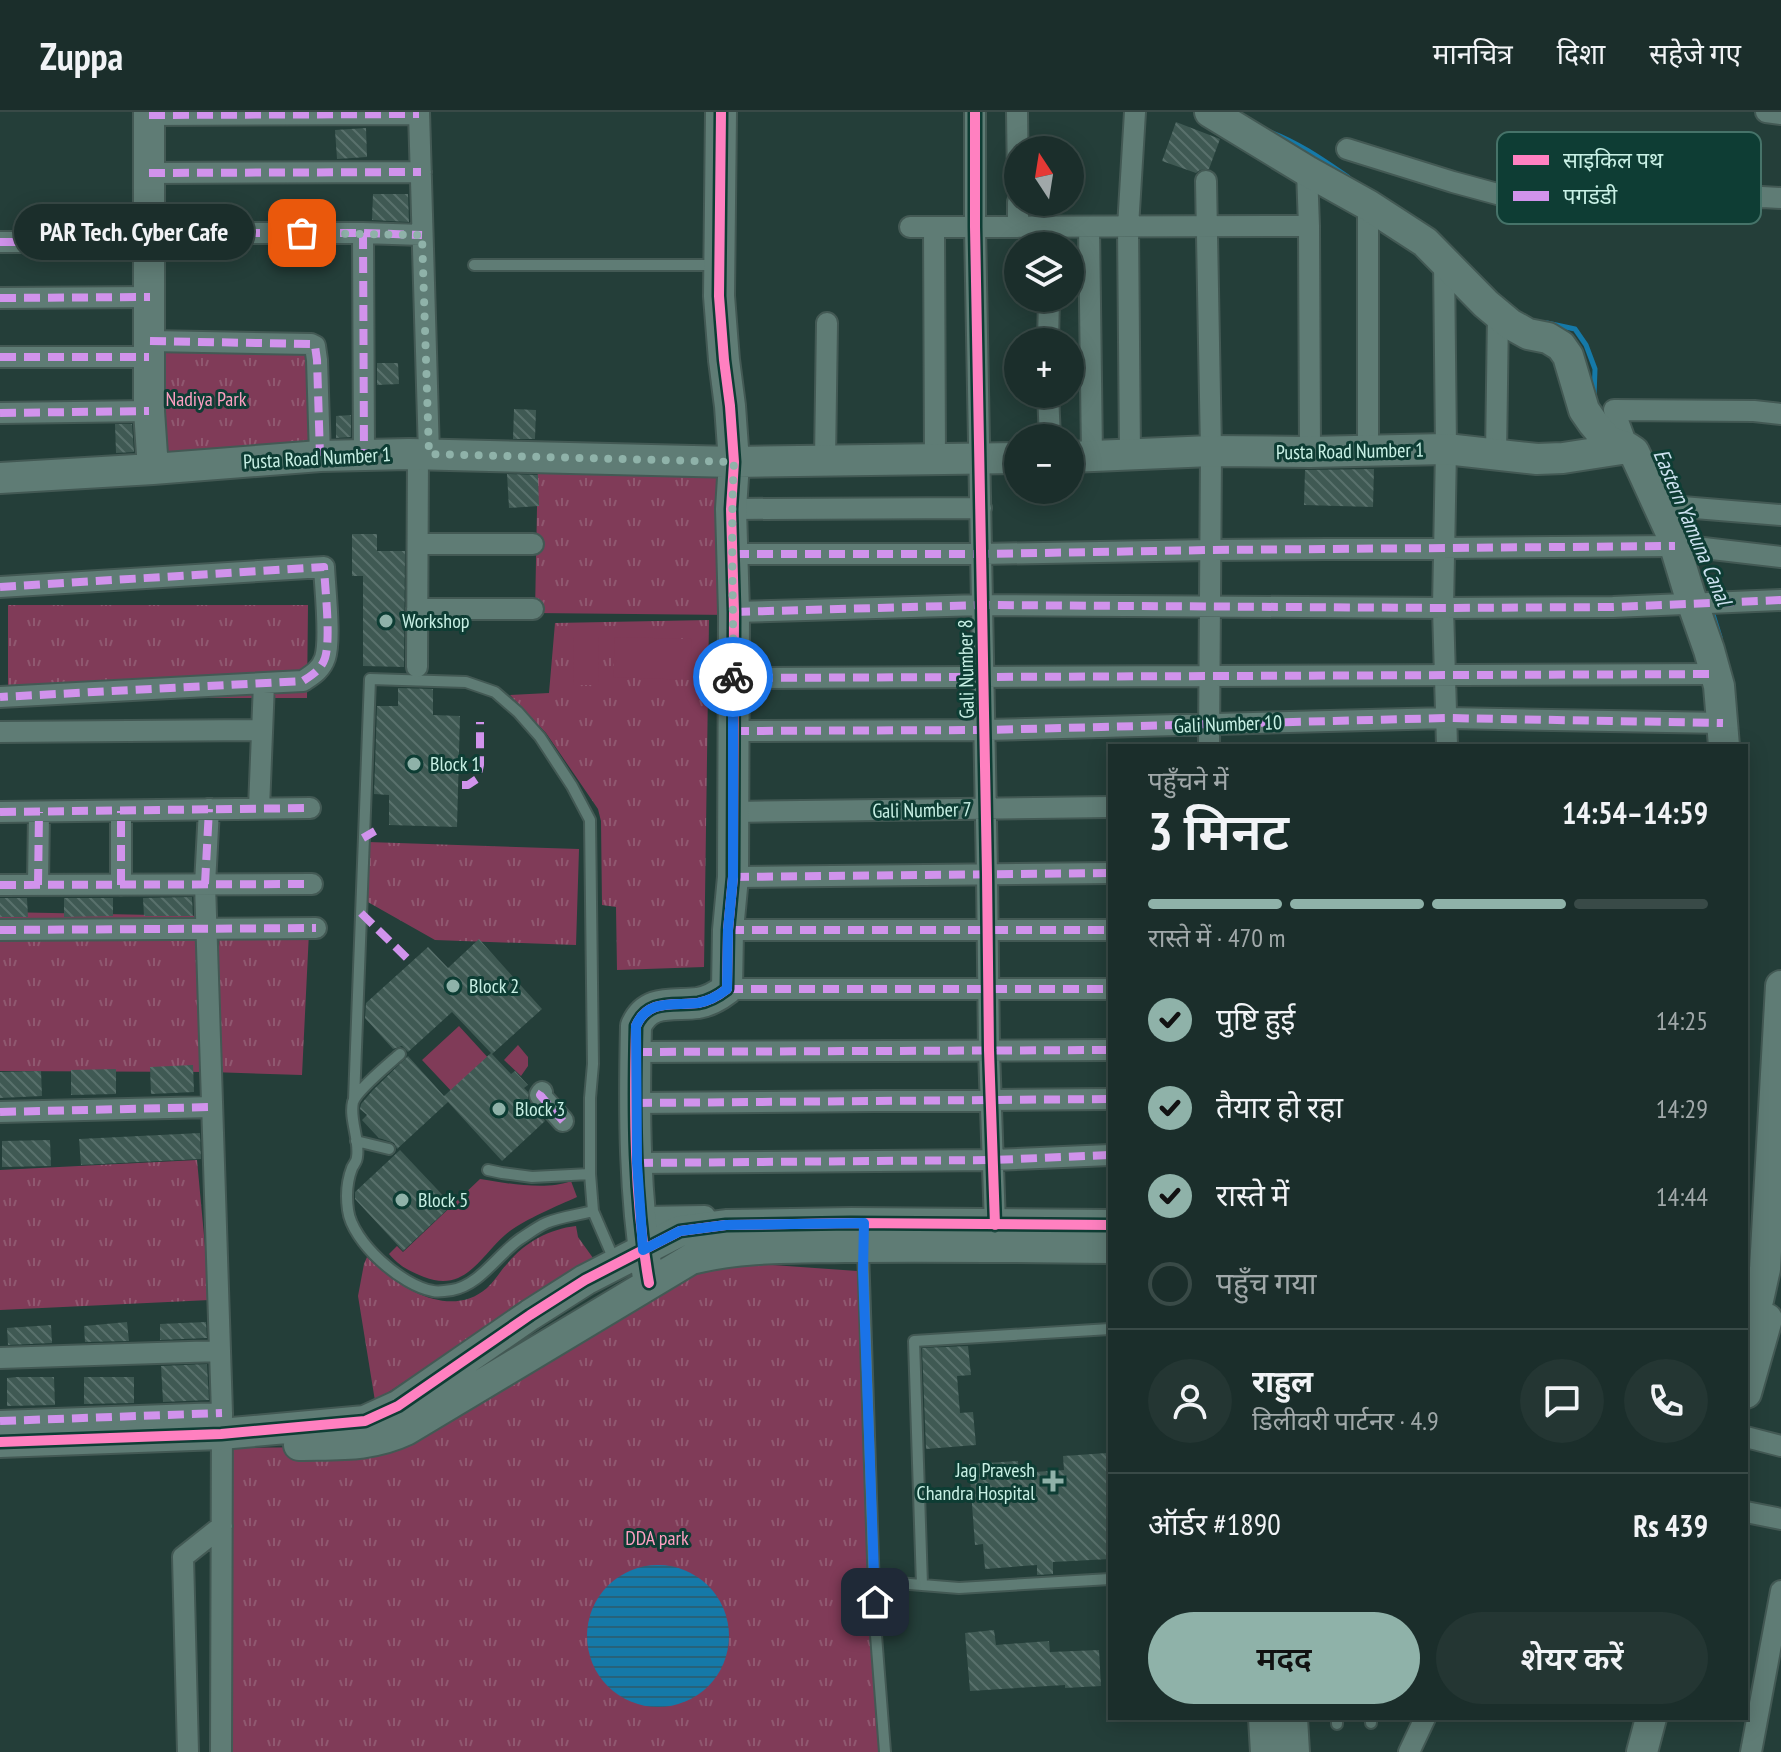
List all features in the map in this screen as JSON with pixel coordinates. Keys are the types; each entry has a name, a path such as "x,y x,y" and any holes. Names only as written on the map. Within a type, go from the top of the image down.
{"street":[{"path":"721,112 719,296 734,462 731,509 734,612 733,877 727,989"},
{"name":"Gali Number 8","path":"975,112 989,1050 995,1219"},
{"path":"1017,112 1017,136"},
{"path":"1130,455 1128,227 1135,112"},
{"path":"1210,112 1425,242 1510,324 1561,346 1568,356 1584,410 1593,423 1608,441 1623,434"},
{"path":"1766,112 1781,114"},
{"path":"153,469 149,411 149,114 419,113 424,454 418,544 417,667"},
{"path":"1347,149 1497,194"},
{"path":"1307,171 1310,452"},
{"path":"149,173 421,172"},
{"path":"1206,181 1212,550 1209,744"},
{"path":"1761,197 1781,198"},
{"path":"1368,205 1368,450"},
{"path":"1018,216 1018,227"},
{"path":"1067,232 1089,227 1309,226"},
{"path":"910,227 1018,227 1035,232"},
{"path":"1082,424 1089,227"},
{"path":"934,228 935,460"},
{"path":"0,242 363,233 422,235"},
{"path":"363,233 364,455"},
{"path":"1444,261 1446,449 1443,608 1447,744"},
{"path":"0,298 150,297"},
{"path":"1496,455 1498,314"},
{"path":"825,460 827,323"},
{"path":"0,357 311,344 315,346 317,360 320,456"},
{"path":"1723,734 1719,686 1693,604 1685,547 1658,505 1614,410 1781,414"},
{"path":"0,413 149,411"},
{"name":"Pusta Road Number 1","path":"1084,456 1211,451 1446,449 1537,459 1563,458 1623,434"},
{"name":"Pusta Road Number 1","path":"0,478 364,455 734,462 1004,458"},
{"path":"1658,505 1781,515"},
{"path":"731,509 981,508"},
{"path":"418,544 533,544"},
{"path":"733,554 1685,547 1781,557"},
{"path":"0,587 324,567 327,632 325,658 317,672 303,681 0,697"},
{"path":"734,612 982,605 1613,607 1781,600"},
{"path":"417,609 533,609"},
{"path":"733,678 1716,674"},
{"path":"259,808 264,683"},
{"name":"Gali Number 10","path":"733,731 985,730 1447,718 1723,734"},
{"path":"0,732 262,730"},
{"name":"Gali Number 7","path":"733,812 1108,807"},
{"path":"0,812 310,808"},
{"path":"209,809 205,884 220,1351 221,1752"},
{"path":"121,811 121,885"},
{"path":"38,885 39,812"},
{"path":"733,877 1108,873"},
{"path":"0,885 312,884"},
{"path":"0,930 316,928"},
{"path":"728,930 1108,930"},
{"path":"1748,1386 1769,1311 1766,1257 1781,986"},
{"path":"649,1283 643,1250 637,1163 636,1026 641,1015 661,1005 700,1003 727,989 1108,989"},
{"path":"636,1052 1108,1050"},
{"path":"542,1092 540,1095 563,1121"},
{"path":"636,1103 1108,1099"},
{"path":"0,1112 212,1107"},
{"path":"637,1163 993,1160 1108,1155"},
{"path":"0,1421 371,1443 406,1430 691,1259 719,1252 995,1219 1108,1211"},
{"path":"641,1217 995,1219 1108,1225"},
{"path":"0,1442 221,1432 365,1421 398,1406 585,1280 680,1231 726,1225 1108,1248"},
{"path":"1748,1337 1769,1311"},
{"path":"0,1358 220,1351"},
{"path":"0,1460 221,1432"},
{"path":"1748,1438 1781,1446"},
{"path":"1748,1512 1781,1519"},
{"path":"188,1752 183,1557 222,1526"},
{"path":"1751,1752 1781,1591"},
{"path":"1264,1720 1266,1752"},
{"path":"1292,1720 1294,1752"},
{"path":"1409,1752 1424,1720"},
{"path":"1623,1752 1631,1720"},
{"path":"1642,1752 1650,1720"}],"lane":[{"path":"474,265 719,265"},
{"path":"593,1211 546,1222 517,1241 473,1281 455,1290 434,1291 399,1275 364,1244 354,1229 348,1213 347,1188 357,1157 353,1126 370,679 466,682 495,692 540,737 590,820 593,1064 590,1174 593,1211 616,1264"},
{"path":"354,1100 360,1090 400,1054"},
{"path":"356,1141 389,1149"},
{"path":"488,1170 532,1177 590,1174"},
{"path":"864,1235 874,1581 885,1752"},
{"path":"922,1585 914,1341 1108,1329"},
{"path":"874,1581 959,1588 1108,1579"}],"green space":[{"name":"Nadiya Park","path":"150,341 317,353 315,453 153,454"},
{"path":"538,456 735,465 733,615 535,613"},
{"path":"8,605 308,605 307,698 8,698"},
{"path":"709,620 704,967 617,970 616,907 602,905 601,821 598,809 546,733 510,695 549,693 555,623"},
{"path":"574,637 599,637 598,685 573,685"},
{"path":"615,637 692,639 691,680 613,677"},
{"path":"368,842 579,849 576,945 435,940 366,901"},
{"path":"0,912 206,916 212,1059 220,931 309,932 302,1075 0,1071"},
{"path":"459,1026 491,1061 454,1094 422,1060"},
{"path":"518,1045 528,1057 528,1066 521,1076 504,1060"},
{"path":"197,1160 210,1300 0,1310 0,1170"},
{"path":"480,1179 538,1186 571,1181 577,1197 512,1230 461,1277 438,1281 419,1275 389,1254 397,1246 403,1252"},
{"path":"576,1226 578,1237 593,1258 375,1401 358,1296 367,1257 393,1279 424,1296 456,1301 472,1297 487,1288 514,1256 529,1244 556,1230"},
{"name":"DDA park","path":"691,1259 857,1271 883,1752 227,1752 221,1448 409,1446"}],"water":[{"path":"658,1565 685,1571 708,1586 723,1609 729,1636 723,1663 708,1686 685,1701 658,1707 631,1701 608,1686 593,1663 587,1636 593,1609 608,1586 631,1571"}],"building":[{"path":"1176,122 1220,139 1209,169 1196,173 1162,161"},
{"path":"366,128 367,157 337,159 335,130"},
{"path":"373,194 408,194 409,222 372,220"},
{"path":"377,363 398,363 399,384 377,385"},
{"path":"514,409 536,410 535,439 513,439"},
{"path":"351,415 351,437 336,438 336,416"},
{"path":"115,424 132,424 134,452 116,453"},
{"path":"1374,469 1373,507 1304,505 1305,470"},
{"path":"507,474 538,475 539,506 509,508"},
{"name":"Workshop","path":"352,534 377,534 377,551 405,551 404,667 363,666 363,576 352,576"},
{"name":"Block 1","path":"398,688 433,689 433,715 460,716 457,827 389,825 389,795 374,794 377,706 398,706"},
{"path":"192,897 193,916 144,916 143,898"},
{"path":"0,898 27,898 28,917 0,917"},
{"path":"64,898 113,898 113,916 64,917"},
{"path":"479,939 542,1009 492,1054 511,1074 515,1071 528,1085 524,1088 528,1099 545,1121 502,1161 448,1102 397,1149 394,1143 379,1138 362,1120 367,1115 360,1109 361,1104 373,1090 408,1056 444,1096 491,1053 452,1012 408,1052 402,1046 393,1049 365,1018 366,1003 428,947 448,968"},
{"path":"193,1065 194,1092 151,1094 150,1067"},
{"path":"116,1069 116,1094 71,1095 71,1070"},
{"path":"41,1071 42,1096 0,1098 0,1072"},
{"path":"200,1133 201,1159 81,1165 79,1139"},
{"path":"50,1140 51,1166 2,1167 2,1141"},
{"name":"Block 5","path":"400,1150 452,1205 403,1251 355,1199 355,1192"},
{"path":"127,1322 129,1341 85,1342 84,1326"},
{"path":"206,1322 207,1338 160,1340 160,1324"},
{"path":"51,1325 52,1343 8,1345 7,1328"},
{"path":"968,1346 971,1375 957,1376 960,1413 973,1412 976,1445 926,1449 922,1348"},
{"path":"207,1364 209,1400 163,1402 161,1366"},
{"path":"54,1377 55,1405 7,1406 7,1378"},
{"path":"84,1377 134,1377 134,1403 84,1404"},
{"path":"1107,1453 1108,1559 1053,1562 1053,1574 1037,1575 1037,1565 985,1569 983,1544 975,1545 969,1464 1018,1461 1019,1473 1064,1470 1063,1456"},
{"path":"994,1630 996,1645 1049,1641 1050,1652 1099,1650 1101,1686 970,1691 965,1633"}],"waterway":[{"name":"Eastern Yamuna Canal","path":"1270,132 1301,147 1348,177"},
{"name":"Eastern Yamuna Canal","path":"1547,323 1575,329 1586,345 1595,369 1594,397"},
{"name":"Eastern Yamuna Canal","path":"1711,608 1720,637"}],"marked path":[{"path":"149,115 419,114"},
{"path":"149,173 421,172"},
{"path":"148,233 422,235"},
{"path":"363,233 364,455"},
{"path":"0,242 149,242"},
{"path":"0,298 150,297"},
{"path":"150,341 315,346 320,456"},
{"path":"0,357 149,357"},
{"path":"0,413 149,411"},
{"path":"733,554 1675,546"},
{"path":"0,587 324,567 328,627 323,662 316,672 303,681 0,697"},
{"path":"734,612 982,605 1613,607 1781,600"},
{"path":"733,678 1716,674"},
{"path":"733,731 985,730 1447,718 1723,723"},
{"path":"462,785 477,779 480,722"},
{"path":"0,812 310,808"},
{"path":"205,884 209,809"},
{"path":"121,811 121,885"},
{"path":"38,885 39,812"},
{"path":"363,838 375,831"},
{"path":"733,877 1108,873"},
{"path":"0,885 312,884"},
{"path":"361,913 411,962"},
{"path":"0,930 316,928"},
{"path":"728,930 1108,930"},
{"path":"727,989 1108,989"},
{"path":"636,1052 1108,1050"},
{"path":"542,1092 540,1095 563,1121"},
{"path":"636,1103 1108,1099"},
{"path":"0,1112 212,1107"},
{"path":"637,1163 993,1160 1108,1155"},
{"path":"0,1421 222,1413"}],"cycle path":[{"path":"649,1283 640,1219 636,1155 636,1026 641,1017 655,1007 702,1002 727,989 733,877 734,612 731,509 734,462 719,296 721,112"},
{"path":"975,112 989,1050 995,1225"},
{"path":"0,1442 221,1434 365,1421 398,1406 585,1280 680,1231 726,1225 851,1223 1108,1225"}],"way so far":[{"path":"302,233 422,235 429,454 734,462 731,509 733,677"}],"place":[{"name":"PAR Tech. Cyber Cafe","path":"302,233"},
{"name":"Workshop","path":"386,621"},
{"name":"Block 1","path":"414,764"},
{"name":"Block 2","path":"453,986"},
{"name":"Block 3","path":"499,1109"},
{"name":"Block 5","path":"402,1200"},
{"name":"Jag Pravesh Chandra Hospital","path":"1053,1481"}],"route":[{"path":"733,677 733,877 727,989 700,1003 661,1005 650,1009 641,1015 636,1026 637,1163 643,1250 680,1231 726,1225 864,1223 875,1602"}]}
